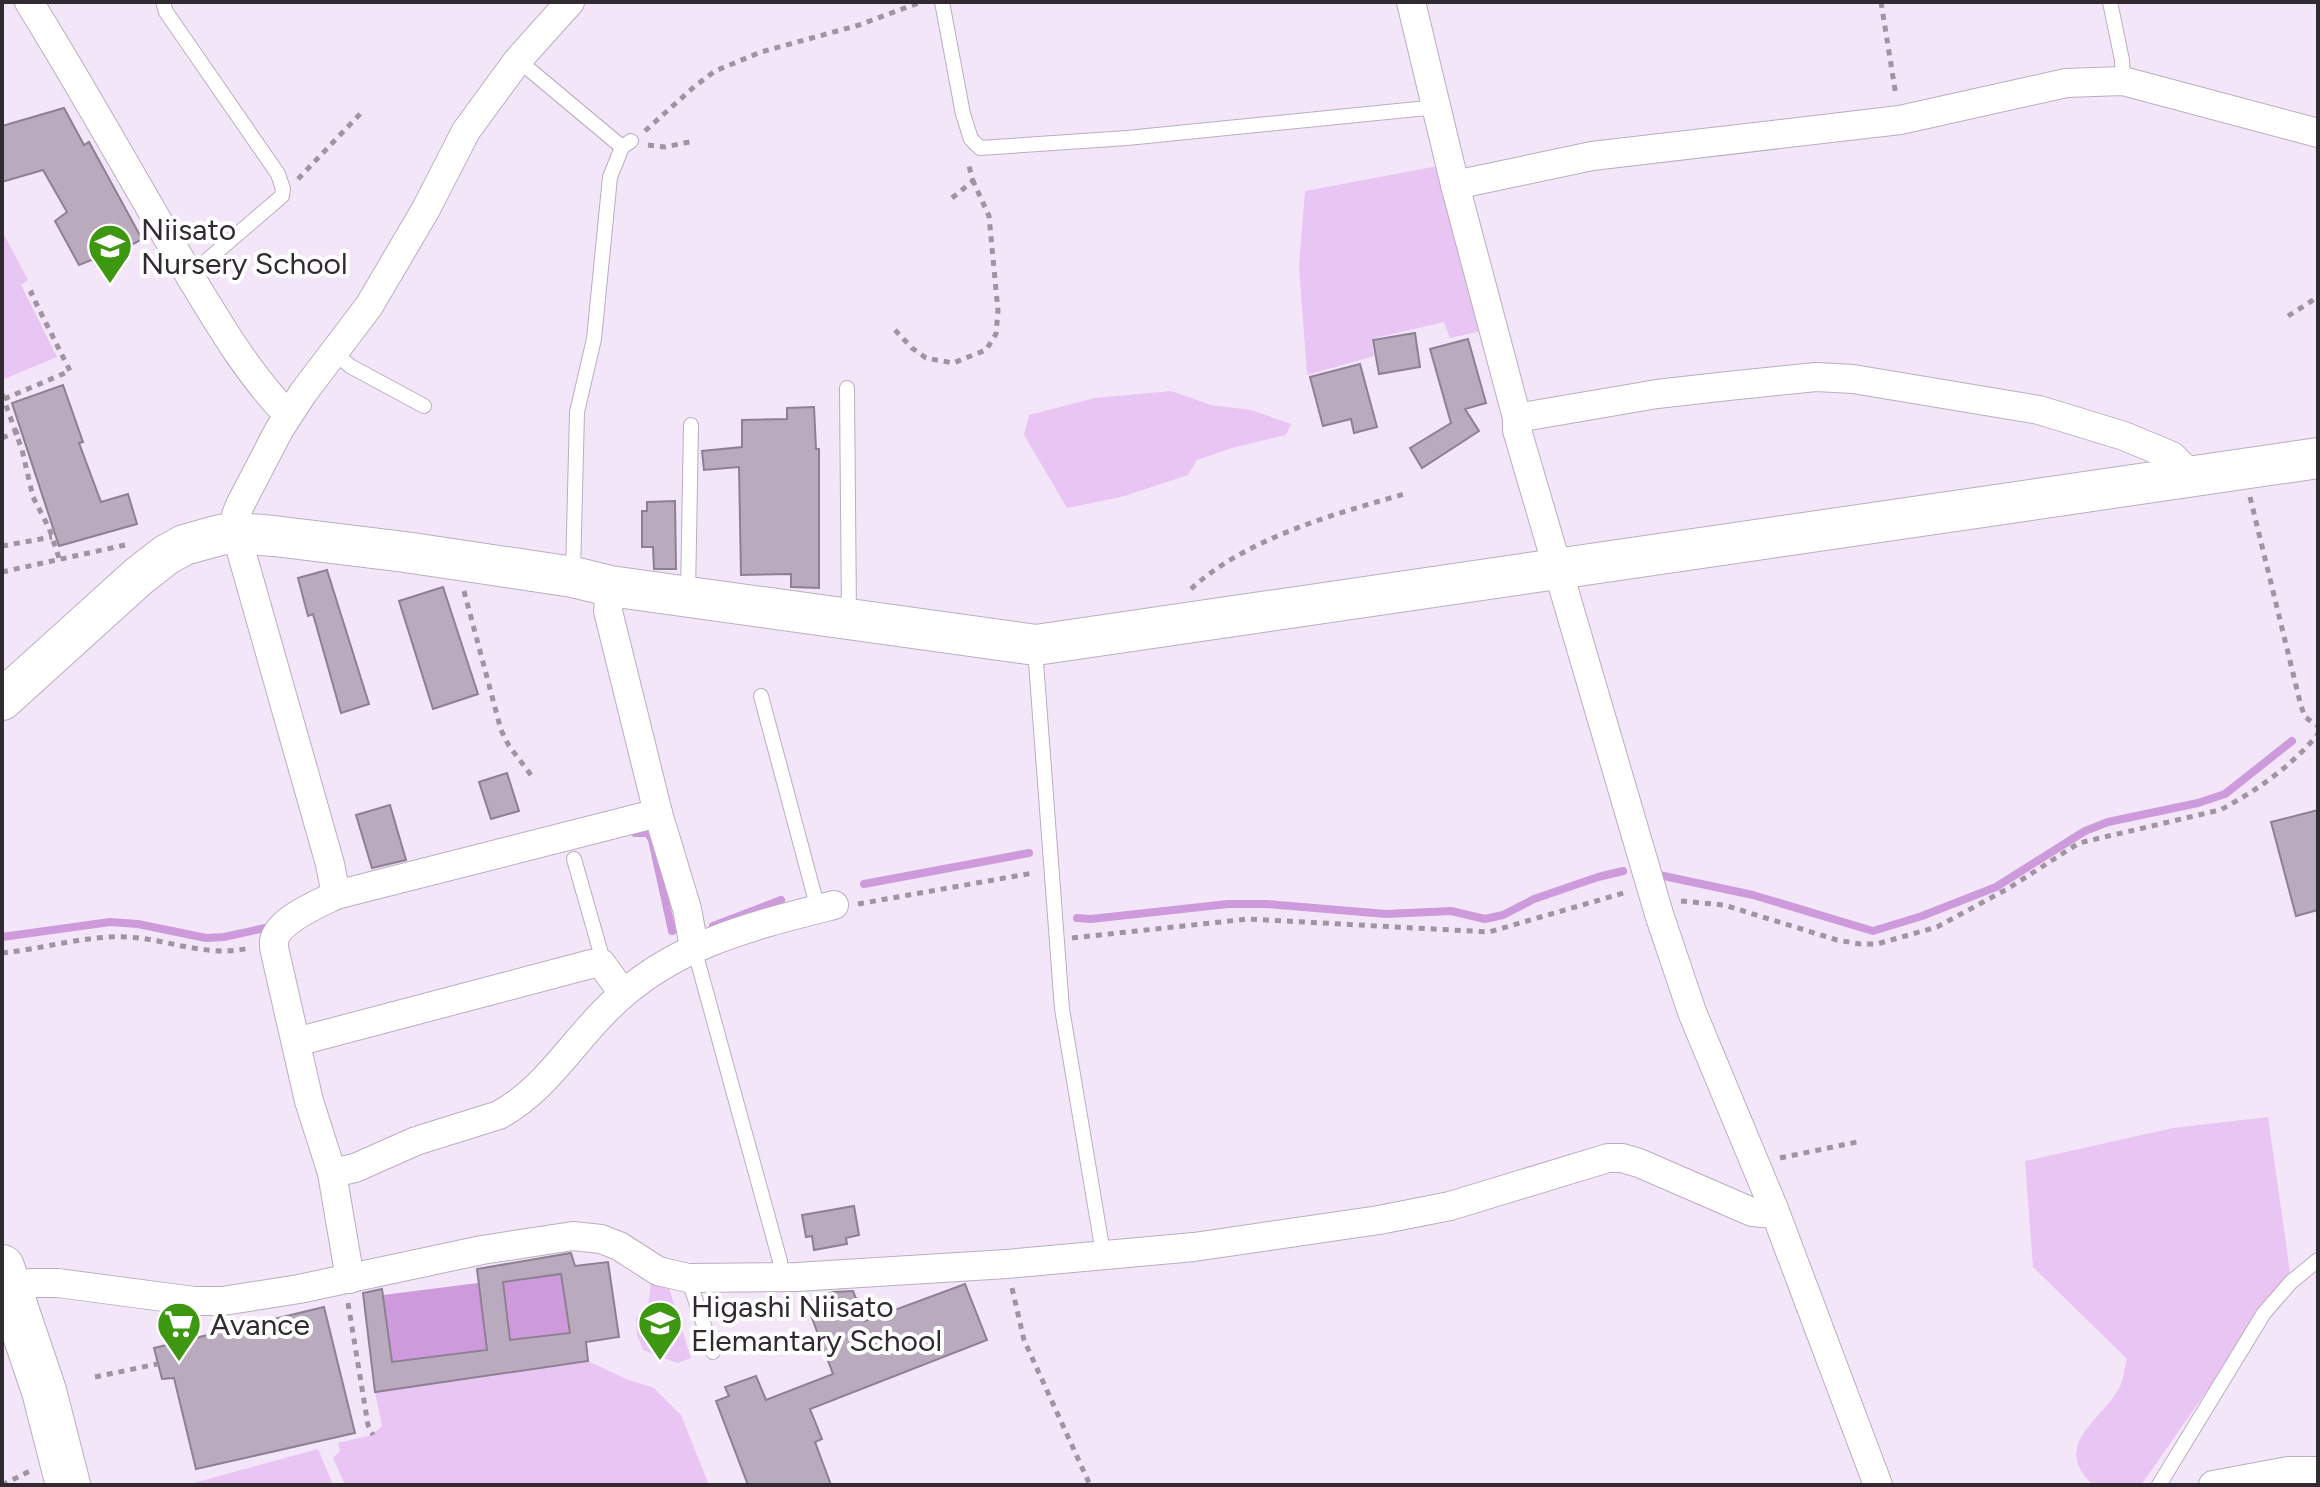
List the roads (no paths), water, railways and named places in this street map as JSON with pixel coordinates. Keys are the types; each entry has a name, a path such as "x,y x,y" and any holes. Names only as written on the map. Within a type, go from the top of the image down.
{"main road":[{"path":"6,1278 44,1391 68,1485"}],"street":[{"path":"29,2 93,105 213,315 267,394 288,415"},
{"path":"336,895 330,864 236,533 236,515 288,415 369,306 426,209 466,131 518,60 570,2"},
{"path":"1411,2 1455,185 1517,418 1517,430 1659,914 1692,1012 1774,1209 1878,1485"},
{"path":"1455,185 1592,156 1900,120 2066,83 2123,81 2318,133"},
{"path":"1517,418 1657,394 1816,377 1853,379 2039,410 2124,436 2172,456 2194,478"},
{"path":"2,700 166,555 203,538 236,533 405,552 591,582 1036,645 2318,458"},
{"path":"591,582 608,611 658,813 687,909 694,947"},
{"path":"350,1279 332,1173 309,1101 273,943 277,934 294,917 336,895 658,813"},
{"path":"332,1173 355,1168 416,1141 499,1115 509,1109 537,1087 623,993 644,975 694,947 768,922 837,906"},
{"path":"296,1042 591,964 601,963 623,993"},
{"path":"6,1278 208,1301 259,1297 482,1250 586,1236 619,1246 658,1271 688,1278 796,1277 1007,1264 1194,1247 1408,1215 1450,1206 1608,1158 1639,1163 1752,1212 1763,1213 1774,1209"},
{"path":"2213,1485 2273,1473 2318,1471"}],"lane":[{"path":"163,2 166,12 278,174 283,189 282,196 190,275"},
{"path":"942,2 963,114 971,139 980,148 1127,138 1437,107"},
{"path":"2110,2 2122,60 2123,81"},
{"path":"518,60 626,144 610,177 594,339 577,412 591,582"},
{"path":"334,352 350,366 424,406"},
{"path":"847,388 849,619"},
{"path":"688,596 691,425"},
{"path":"1036,645 1062,1009 1103,1253"},
{"path":"761,696 837,906"},
{"path":"574,859 601,963"},
{"path":"694,947 780,1261 781,1275"},
{"path":"2159,1485 2264,1313 2291,1282 2318,1260"},
{"path":"688,1278 713,1352"}],"waterway":[{"path":"1659,875 1753,895 1873,931 1996,887 2085,831 2108,822 2198,803 2225,794 2292,741"},
{"path":"635,833 648,833 652,840 672,931"},
{"path":"864,884 1029,853"},
{"path":"1077,918 1228,904 1267,904 1386,914 1451,911 1485,919 1503,915 1534,899 1623,871"},
{"path":"713,926 781,900"},
{"path":"2,937 110,922 138,924 206,938 265,928"}],"place":[{"name":"Niisato Nursery School","path":"110,285"},
{"name":"Higashi Niisato Elemantary School","path":"660,1362"},
{"name":"Avance","path":"179,1363"}]}
